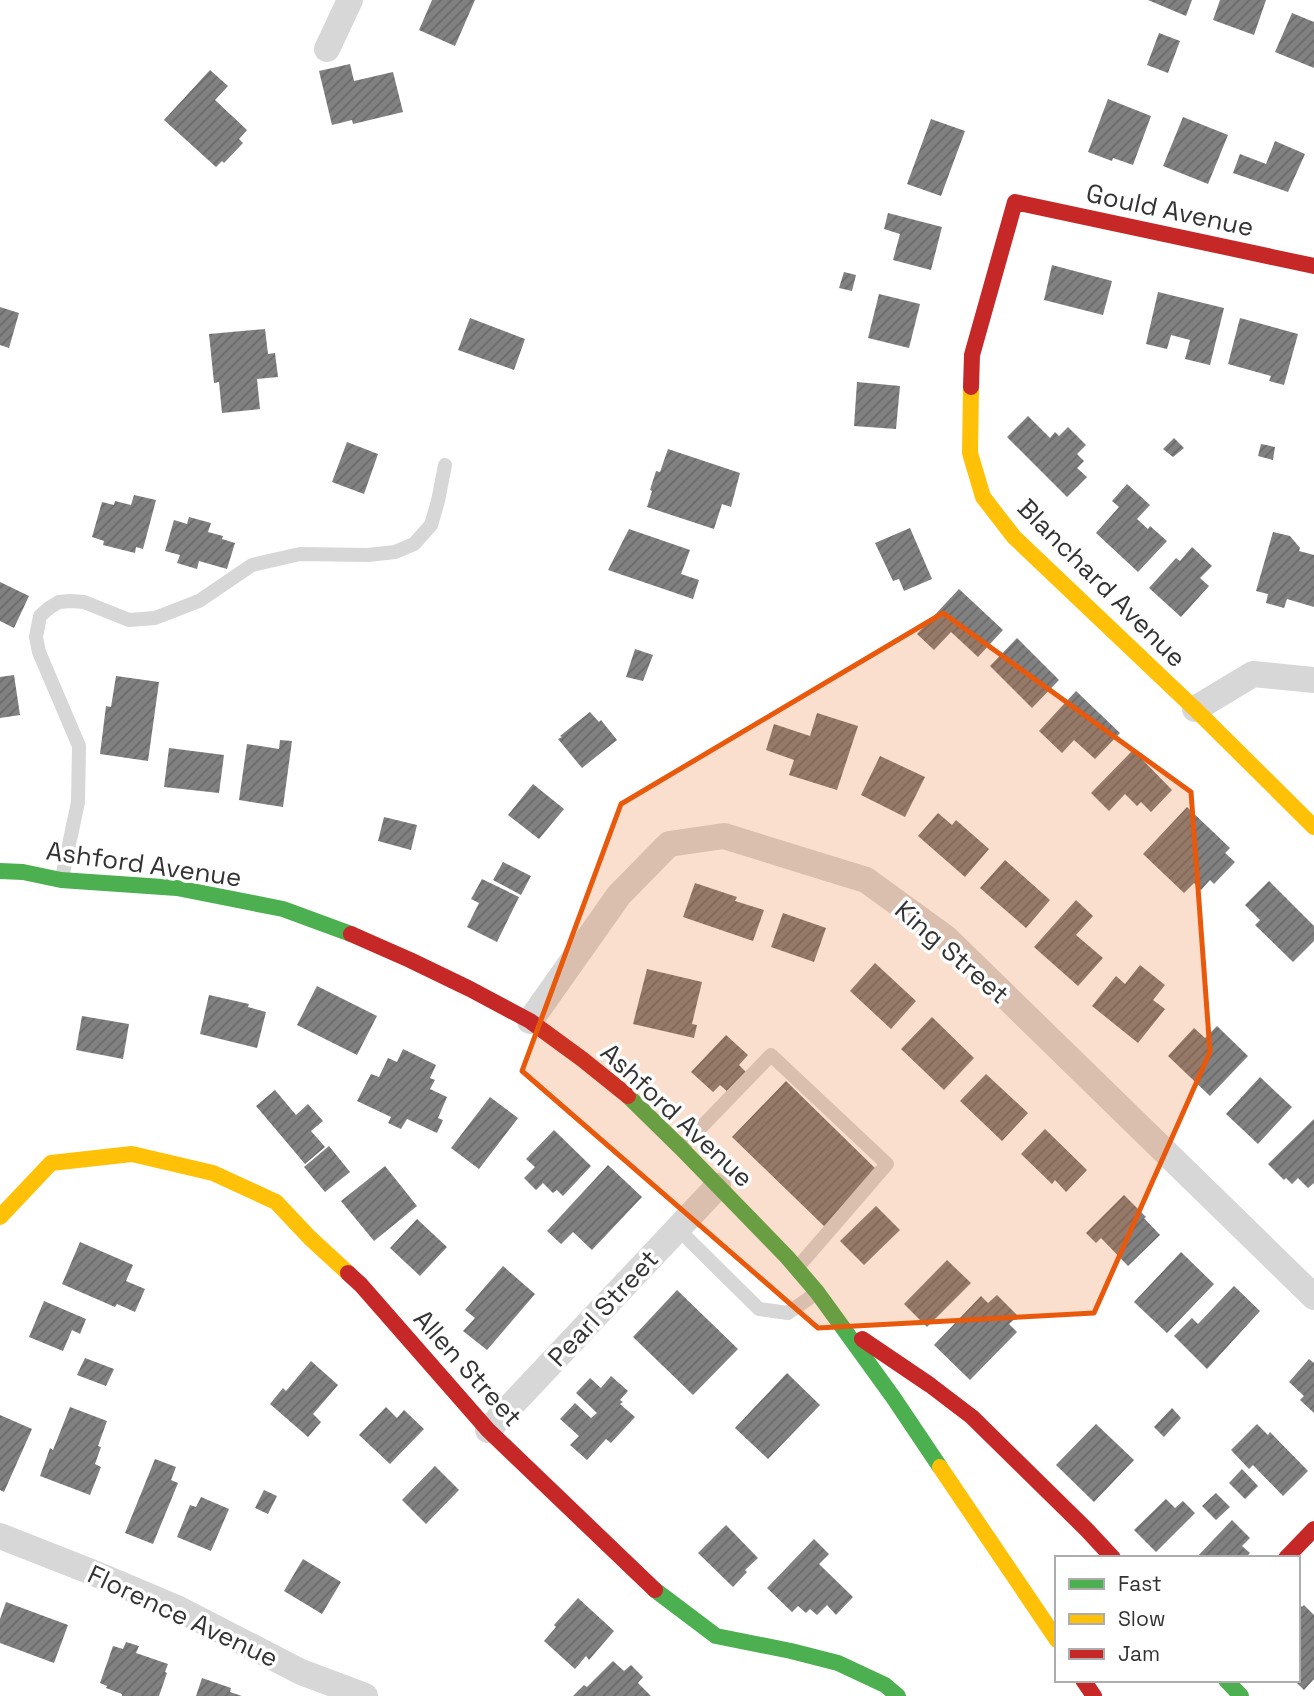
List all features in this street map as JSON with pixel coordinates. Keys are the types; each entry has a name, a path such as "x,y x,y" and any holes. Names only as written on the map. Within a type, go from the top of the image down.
{"street":[{"path":"327,49 350,0"},
{"name":"Gould Avenue","path":"1015,202 1314,266"},
{"name":"Blanchard Avenue","path":"1015,202 972,355 970,453 983,497 1014,537 1195,709 1314,827"},
{"path":"1195,709 1253,674 1314,680"},
{"name":"King Street","path":"530,1021 619,895 669,844 724,836 866,880 946,939 1314,1297"},
{"name":"Ashford Avenue","path":"0,871 23,872 61,880 177,888 283,909 346,932 410,960 530,1021 629,1097 718,1186 817,1292 1042,1608 1055,1636"},
{"name":"Allen Street","path":"0,1217 51,1163 132,1154 213,1173 276,1202 361,1285 488,1430 656,1591 716,1636 838,1663 885,1685 898,1696"},
{"name":"Pearl Street","path":"488,1430 718,1186"},
{"path":"844,1328 930,1385 972,1417 1110,1556"},
{"path":"1288,1556 1314,1529"},
{"name":"Florence Avenue","path":"0,1536 178,1609 302,1672 365,1696"},
{"path":"1228,1682 1241,1696"}],"lane":[{"path":"61,880 78,802 79,746 38,652 36,637 40,616 59,602 70,601 84,602 129,620 155,618 199,601 252,565 300,554 368,555 395,552 414,544 431,525 445,465"},
{"path":"681,1148 771,1055 887,1164 796,1269"},
{"path":"678,1229 759,1309 788,1313 817,1292"}],"highlighted area":[{"path":"943,613 1191,792 1210,1052 1094,1313 818,1328 522,1071 621,804"}],"building":[{"path":"432,0 475,0 455,46 419,30"},
{"path":"1148,0 1192,0 1186,16"},
{"path":"1220,0 1266,0 1254,35 1213,20"},
{"path":"1292,13 1314,22 1314,68 1275,52"},
{"path":"1159,33 1180,41 1168,73 1147,65"},
{"path":"350,64 354,81 393,72 403,112 353,124 352,120 332,125 319,71"},
{"path":"210,70 228,86 215,100 247,130 239,139 243,143 224,163 222,161 216,167 164,120"},
{"path":"1108,99 1151,116 1133,165 1088,152"},
{"path":"1183,117 1228,135 1208,184 1163,166"},
{"path":"931,119 965,131 941,196 907,184"},
{"path":"1275,141 1305,154 1288,192 1233,173 1240,154 1266,164"},
{"path":"888,213 942,227 931,270 893,260 900,234 884,229"},
{"path":"1052,265 1112,281 1103,315 1044,300"},
{"path":"844,272 856,275 852,291 839,288"},
{"path":"1158,292 1224,308 1210,365 1185,359 1190,340 1171,335 1167,349 1146,344"},
{"path":"879,294 920,304 909,348 868,338"},
{"path":"0,307 19,313 9,348 0,345"},
{"path":"470,318 525,339 514,370 458,350"},
{"path":"1240,318 1298,334 1284,385 1269,381 1271,376 1228,364"},
{"path":"265,329 268,354 275,353 278,377 257,379 260,409 222,413 219,382 214,383 209,334"},
{"path":"857,382 900,386 896,429 854,426"},
{"path":"1028,416 1050,438 1055,432 1059,436 1068,427 1086,445 1077,454 1084,461 1077,468 1087,477 1067,497 1007,437"},
{"path":"1174,438 1184,448 1173,457 1163,449"},
{"path":"347,442 378,454 364,494 332,482"},
{"path":"1261,444 1275,447 1273,460 1258,456"},
{"path":"668,449 740,473 731,507 722,504 714,529 647,507 656,471 660,472"},
{"path":"1127,484 1150,505 1137,519 1167,541 1138,572 1096,533 1119,507 1112,501"},
{"path":"134,495 156,500 143,549 136,547 135,553 103,545 104,541 92,537 102,502 114,505 115,501 131,505"},
{"path":"189,517 211,523 208,532 235,543 227,569 199,561 197,569 177,563 180,555 165,551 174,520 187,524"},
{"path":"910,528 932,579 904,591 899,579 893,581 875,543"},
{"path":"629,529 690,550 681,574 699,580 693,599 608,570"},
{"path":"1273,532 1290,536 1300,548 1299,551 1314,555 1314,607 1287,599 1284,608 1266,603 1268,594 1256,591"},
{"path":"1192,547 1212,566 1200,578 1209,586 1181,617 1149,588 1176,558 1180,561"},
{"path":"0,582 29,596 14,628 0,621"},
{"path":"959,589 1003,630 978,657 951,632 934,650 917,634"},
{"path":"1017,638 1059,680 1032,708 990,666"},
{"path":"635,649 653,655 643,681 626,677"},
{"path":"14,675 20,715 0,718 0,677"},
{"path":"116,676 159,682 148,761 100,754 106,706 111,707"},
{"path":"1076,691 1120,733 1095,759 1074,740 1062,753 1039,731"},
{"path":"590,712 599,722 601,720 617,740 582,768 558,739"},
{"path":"817,713 858,726 837,790 789,775 794,760 766,750 774,724 810,736"},
{"path":"280,740 292,741 283,807 239,800 247,744 279,749"},
{"path":"169,748 224,755 219,793 164,787"},
{"path":"1133,750 1172,790 1151,812 1141,802 1137,806 1125,794 1109,811 1091,793"},
{"path":"880,756 925,777 905,817 861,795"},
{"path":"533,784 564,809 539,839 508,815"},
{"path":"1187,807 1230,848 1225,853 1235,862 1214,884 1210,880 1201,890 1194,883 1184,893 1143,854"},
{"path":"938,813 952,825 956,820 989,849 965,877 918,836"},
{"path":"384,817 417,825 411,850 378,841"},
{"path":"1005,860 1050,900 1026,928 980,888"},
{"path":"503,862 531,876 521,895 493,880"},
{"path":"482,879 519,897 497,942 467,927 479,903 471,899"},
{"path":"1269,881 1314,926 1314,941 1293,962 1255,925 1260,920 1245,905"},
{"path":"695,883 737,897 735,901 764,910 753,941 683,917"},
{"path":"1076,900 1093,916 1076,935 1103,958 1078,986 1034,947"},
{"path":"783,913 826,928 814,962 771,947"},
{"path":"875,963 916,1001 891,1029 850,991"},
{"path":"1140,965 1165,985 1153,1000 1165,1009 1138,1043 1092,1006 1116,976 1125,984"},
{"path":"647,969 702,982 692,1024 697,1025 694,1038 633,1024"},
{"path":"317,986 377,1016 357,1055 297,1025"},
{"path":"209,995 249,1004 248,1007 266,1012 257,1048 200,1034"},
{"path":"82,1016 129,1024 123,1059 76,1050"},
{"path":"932,1017 974,1058 944,1090 901,1049"},
{"path":"1217,1026 1248,1056 1210,1096 1168,1056 1194,1028 1205,1038"},
{"path":"726,1035 748,1055 739,1065 748,1074 729,1093 720,1085 713,1092 691,1072"},
{"path":"403,1049 436,1065 430,1078 435,1080 430,1089 447,1097 438,1118 443,1120 437,1133 407,1119 401,1129 388,1123 391,1117 357,1101 371,1074 379,1077 388,1058 397,1062"},
{"path":"986,1074 1028,1113 1002,1141 960,1101"},
{"path":"1260,1077 1292,1107 1258,1144 1226,1114"},
{"path":"786,1081 879,1172 825,1227 732,1137"},
{"path":"275,1090 296,1115 308,1104 323,1121 311,1131 325,1147 305,1164 256,1106"},
{"path":"490,1097 518,1118 479,1169 451,1148"},
{"path":"1314,1119 1314,1183 1308,1188 1298,1178 1292,1184 1286,1178 1284,1180 1268,1164"},
{"path":"1045,1129 1087,1170 1066,1192 1055,1180 1052,1184 1021,1154"},
{"path":"554,1130 591,1166 563,1196 557,1190 553,1193 543,1183 536,1190 524,1178 535,1167 526,1159"},
{"path":"329,1146 350,1172 325,1192 304,1167"},
{"path":"608,1165 642,1197 592,1250 573,1232 561,1244 547,1231"},
{"path":"385,1166 417,1206 374,1241 341,1201"},
{"path":"1124,1195 1160,1235 1128,1266 1101,1238 1096,1243 1086,1233"},
{"path":"876,1206 900,1230 864,1265 840,1241"},
{"path":"417,1219 447,1247 420,1276 390,1248"},
{"path":"80,1242 133,1265 126,1281 145,1289 135,1312 117,1304 115,1307 62,1284"},
{"path":"1181,1252 1214,1284 1167,1333 1134,1302"},
{"path":"947,1260 971,1283 927,1327 904,1304"},
{"path":"503,1266 535,1294 487,1350 463,1331 475,1318 465,1310"},
{"path":"1234,1286 1260,1311 1207,1369 1174,1336 1192,1318 1198,1324"},
{"path":"677,1290 738,1349 693,1395 633,1337"},
{"path":"997,1295 1018,1316 1009,1324 1017,1332 970,1380 934,1345 981,1296 988,1303"},
{"path":"44,1301 86,1319 80,1334 72,1330 63,1351 29,1337"},
{"path":"85,1358 114,1369 106,1386 77,1375"},
{"path":"1309,1359 1314,1363 1314,1413 1300,1400 1304,1396 1289,1382"},
{"path":"311,1361 338,1385 313,1414 321,1422 308,1437 270,1404 283,1388 286,1391"},
{"path":"787,1373 820,1405 768,1459 735,1428"},
{"path":"611,1376 628,1391 620,1404 635,1417 611,1443 606,1439 587,1460 570,1445 579,1436 560,1419 575,1403 591,1418 597,1413 576,1393 590,1378 601,1388"},
{"path":"70,1407 107,1421 95,1464 101,1467 90,1495 40,1476"},
{"path":"386,1407 397,1418 404,1410 424,1429 390,1464 359,1435"},
{"path":"1172,1408 1181,1418 1164,1437 1154,1427"},
{"path":"0,1415 32,1429 4,1492 0,1490"},
{"path":"1096,1424 1134,1460 1094,1502 1056,1465"},
{"path":"1257,1424 1268,1435 1270,1432 1308,1471 1283,1496 1253,1465 1249,1469 1231,1450"},
{"path":"155,1459 176,1467 171,1480 178,1483 153,1544 125,1533"},
{"path":"435,1466 459,1490 426,1524 402,1500"},
{"path":"1242,1469 1258,1486 1245,1499 1229,1483"},
{"path":"264,1490 277,1496 268,1514 255,1508"},
{"path":"1216,1493 1230,1507 1216,1520 1202,1506"},
{"path":"201,1497 229,1509 211,1551 177,1537 190,1505 196,1507"},
{"path":"1166,1499 1175,1508 1183,1501 1195,1513 1156,1552 1134,1530"},
{"path":"1232,1520 1250,1538 1242,1546 1250,1553 1247,1556 1198,1556"},
{"path":"726,1525 758,1558 733,1587 698,1553"},
{"path":"814,1539 829,1554 819,1564 853,1597 836,1615 827,1605 817,1615 810,1609 806,1613 798,1606 792,1612 767,1588"},
{"path":"303,1559 341,1582 322,1614 284,1591"},
{"path":"578,1598 614,1631 589,1660 586,1656 575,1669 544,1641"},
{"path":"6,1602 68,1625 54,1663 0,1643 0,1619"},
{"path":"1300,1605 1304,1605 1314,1615 1314,1679 1304,1690 1296,1682 1300,1682"},
{"path":"126,1642 139,1646 136,1653 168,1664 159,1696 122,1696 100,1683 113,1646 123,1649"},
{"path":"613,1661 624,1671 631,1665 643,1677 638,1683 651,1696 573,1696 584,1685 587,1687"},
{"path":"202,1678 231,1688 230,1692 242,1696 196,1696"}],"traffic: fast":[{"path":"0,871 23,872 61,880 177,888 283,909 351,934"},
{"path":"628,1096 787,1257 817,1292 940,1467"},
{"path":"655,1590 716,1636 838,1663 885,1685 898,1696"},
{"path":"1228,1682 1241,1696"}],"traffic: slow":[{"path":"971,387 970,453 983,497 1014,537 1195,709 1314,827"},
{"path":"0,1217 51,1163 132,1154 213,1173 276,1202 348,1273"},
{"path":"940,1467 1055,1637"}],"traffic: jam":[{"path":"971,387 972,355 1015,202 1314,266"},
{"path":"351,934 470,989 530,1021 628,1096"},
{"path":"348,1273 488,1430 655,1590"},
{"path":"862,1339 972,1417 1111,1556"},
{"path":"1288,1556 1314,1529"},
{"path":"1084,1682 1094,1696"}]}
